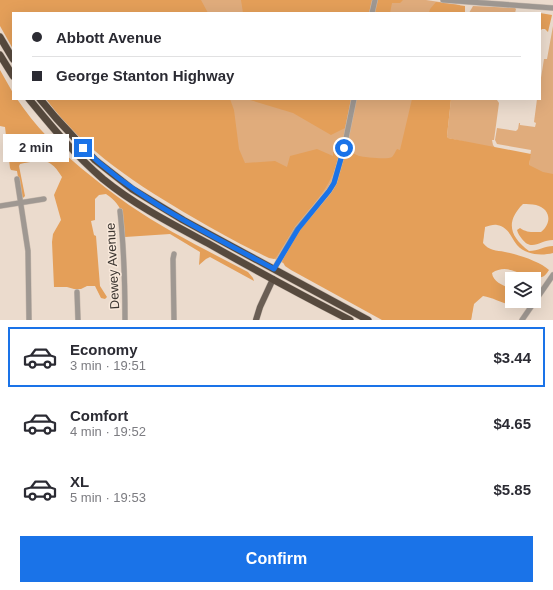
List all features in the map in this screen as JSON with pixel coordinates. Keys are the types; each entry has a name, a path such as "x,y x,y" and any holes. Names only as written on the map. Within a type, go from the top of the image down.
{"highway":[{"path":"0,37 12,57"},
{"path":"0,55 12,74"},
{"path":"30,100 69,146 103,179 123,194 154,214 350,320"},
{"path":"41,100 95,160 132,189 170,212 368,320"}],"main road":[{"path":"256,320 260,307 273,279"}],"street":[{"path":"372,12 375,0"},
{"path":"443,0 553,8"},
{"path":"274,269 298,229 334,183 344,148 354,100"},
{"path":"17,179 28,251 29,320"},
{"path":"0,206 44,199"},
{"name":"Dewey Avenue","path":"120,211 125,268 125,320"},
{"path":"174,254 174,320"},
{"path":"522,320 553,275"},
{"path":"77,292 78,320"}],"shaded area":[{"path":"0,0 426,0 460,5 458,12 12,12"},
{"path":"0,0 201,0 207,12 12,12 12,47 0,26"},
{"path":"241,0 372,0 369,12 243,12"},
{"path":"377,0 403,0 400,3 392,3 390,12 374,12"},
{"path":"436,2 465,6 465,12 429,12"},
{"path":"473,6 516,9 515,12 470,12"},
{"path":"541,13 552,15 548,32 545,29 541,30"},
{"path":"553,26 553,203 490,192 471,320 291,267 265,254 54,100 439,100 430,140 529,165 531,150 497,144 495,140 497,128 516,131 519,123 520,125 535,127 536,123 534,122 537,100 541,100 541,78 544,59 547,59"},
{"path":"0,70 12,91 12,100 18,100 46,136 81,168 129,205 188,240 248,272 254,281 210,257 199,265 200,252 170,234 125,237 122,212 112,198 106,194 99,195 95,199 95,220 91,221 94,235 96,236 100,286 107,297 105,299 101,298 95,286 87,286 81,289 54,287 52,242 53,234 61,220 54,195 62,177 53,166 44,161 34,161 20,164 19,166 25,196 23,198 21,195 17,171 11,170 10,168 5,127 0,126"},
{"path":"47,100 230,100 234,110 239,149 245,163 275,161 287,167 290,156 317,149 333,156 333,152 339,154 333,173 325,189 274,259 269,258 221,234 173,206 133,180 95,151 61,118"},
{"path":"250,100 351,100 345,128 331,135 293,113"},
{"path":"412,100 451,100 448,138 531,154 529,165 543,172 553,174 553,240 529,245 519,235 517,230 520,228 533,232 541,232 547,225 547,213 541,207 534,205 523,204 514,217 512,229 514,235 529,251 553,246 553,253 529,253 517,245 504,228 496,225 485,227 483,243 488,248 493,250 510,253 540,264 549,270 546,274 541,277 541,272 517,272 505,269 492,273 494,279 505,286 505,303 483,296 474,304 471,320 382,320 285,266 282,260 303,226 328,196 345,153 347,151 359,156 390,158 397,149 400,150"},
{"path":"451,100 497,100 499,103 494,140 492,140 496,149 448,138"}],"route":[{"path":"83,148 107,170 148,200 274,269 298,229 334,183 344,148"}]}
